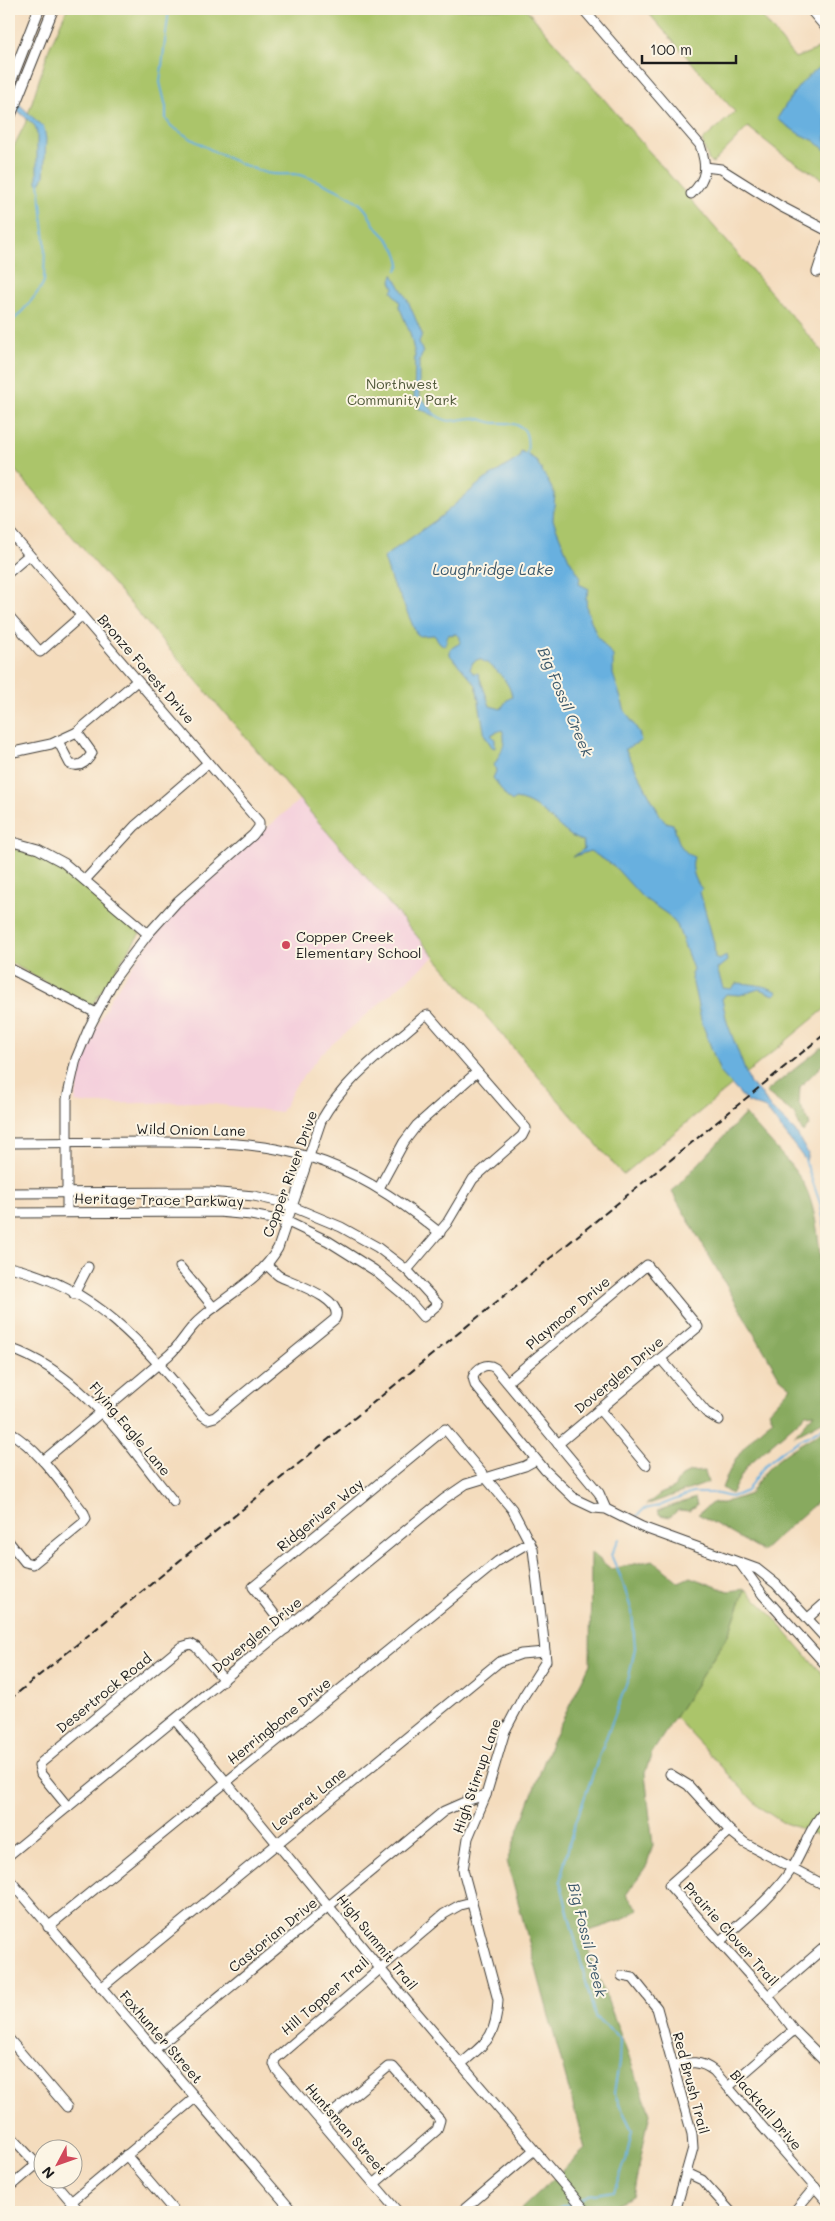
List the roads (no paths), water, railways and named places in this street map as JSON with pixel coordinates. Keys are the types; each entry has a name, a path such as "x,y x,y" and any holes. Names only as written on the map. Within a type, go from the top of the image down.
{"main road":[{"path":"9,86 39,9"},
{"path":"9,118 53,9"}],"street":[{"path":"583,9 700,145 705,160 705,167 701,184 691,194"},
{"path":"810,9 826,28"},
{"path":"705,167 721,169 780,206 826,230"},
{"path":"817,272 826,244"},
{"name":"Bronze Forest Drive","path":"9,531 255,817 259,827 253,835 177,902 148,934"},
{"path":"9,572 29,555"},
{"path":"9,616 40,652 81,616"},
{"path":"9,753 58,741 77,732 137,681"},
{"path":"58,741 70,764 74,766 83,764 92,753 77,732"},
{"path":"85,880 135,826 208,763"},
{"path":"9,841 48,853 64,863 148,934 116,978 96,1013 81,1044 72,1072 67,1099 67,1212"},
{"path":"9,968 96,1013"},
{"name":"Copper River Drive","path":"43,1461 159,1364 180,1345 197,1322 267,1265 278,1248 288,1222 321,1121 341,1091 410,1029 428,1015 477,1072"},
{"path":"379,1188 404,1142 417,1125 477,1072 526,1128 522,1136 473,1179 440,1233 407,1270"},
{"name":"Wild Onion Lane","path":"9,1143 229,1143 265,1147 309,1157 379,1188 440,1233"},
{"name":"Heritage Trace Parkway","path":"9,1193 208,1192 254,1196 292,1206 360,1237 407,1270 438,1304 423,1316 390,1282 353,1255 288,1222 251,1215 218,1212 9,1213"},
{"path":"9,1267 42,1277 74,1294 112,1318 144,1346 201,1414 208,1419 215,1417 335,1318 337,1314 333,1304 314,1291 279,1275 267,1265"},
{"name":"Playmoor Drive","path":"507,1382 647,1266 698,1328"},
{"path":"74,1294 88,1267"},
{"path":"180,1267 214,1308"},
{"name":"Doverglen Drive","path":"558,1444 698,1328"},
{"name":"Flying Eagle Lane","path":"9,1348 48,1365 85,1395 174,1502"},
{"path":"662,1359 706,1412 719,1420"},
{"path":"606,1509 599,1493 495,1368 489,1364 482,1367 473,1377 475,1384 536,1460 575,1499 594,1508 606,1509 642,1527 721,1554 762,1572 776,1584 826,1639"},
{"path":"600,1410 646,1465"},
{"name":"High Stirrup Lane","path":"444,1429 512,1509 530,1542 537,1574 546,1661 522,1697 505,1731 486,1795 468,1838 463,1870 498,2000 497,2020 493,2032 486,2043 461,2064"},
{"name":"Ridgeriver Way","path":"286,1629 253,1587 444,1429"},
{"path":"9,1432 29,1447 43,1461 84,1513 86,1519 83,1524 30,1565 25,1562 9,1542"},
{"name":"Doverglen Drive","path":"9,1856 444,1499 466,1484 525,1466 536,1460"},
{"name":"Herringbone Drive","path":"48,1927 498,1561 530,1542"},
{"path":"740,1563 763,1595 826,1665"},
{"path":"808,1618 826,1602"},
{"name":"Desertrock Road","path":"68,1807 41,1774 39,1766 181,1647 192,1644 196,1647 224,1680"},
{"name":"Leveret Lane","path":"100,1988 499,1662 521,1654 545,1652"},
{"name":"High Summit Trail","path":"175,1720 380,1968 587,2212"},
{"path":"670,1774 688,1785 730,1832 745,1843 826,1886"},
{"name":"Castorian Drive","path":"154,2050 444,1811 486,1795"},
{"path":"720,1941 774,1893 792,1868 817,1820 826,1810"},
{"name":"Prairie Clover Trail","path":"730,1832 668,1885 768,1996 794,2030 824,2056"},
{"name":"Foxhunter Street","path":"9,1879 292,2212"},
{"name":"Hill Topper Trail","path":"274,2064 278,2054 444,1914 460,1905 472,1902"},
{"path":"768,1996 826,1946"},
{"name":"Red Brush Trail","path":"622,1976 633,1978 653,2002 674,2065 693,2140 687,2173 675,2212"},
{"path":"728,2087 794,2030"},
{"path":"9,2039 67,2107"},
{"name":"Blacktail Drive","path":"674,2065 694,2062 701,2063 714,2071 826,2200"},
{"name":"Huntsman Street","path":"274,2064 398,2212"},
{"path":"322,2122 388,2068 393,2067 440,2120 437,2130 374,2184"},
{"path":"71,2202 195,2098"},
{"path":"9,2134 32,2160"},
{"path":"461,2212 534,2150"},
{"path":"126,2155 175,2212"},
{"path":"9,2188 32,2173"},
{"path":"687,2173 702,2180 731,2212"},
{"path":"794,2212 815,2187"},
{"path":"59,2188 80,2212"}],"water":[{"path":"819,68 826,70 826,151 815,141 799,134 777,119 800,85"},
{"path":"9,91 17,102 44,128 46,139 44,177 40,183 37,183 37,134 35,126 9,103"},
{"path":"393,274 408,301 422,334 419,342 423,353 419,361 419,395 435,416 418,408 414,401 415,355 410,333 399,306 400,303 392,291 394,288 391,281"},
{"name":"Loughridge Lake","path":"521,451 536,460 555,494 553,520 569,559 580,576 579,584 589,589 586,598 587,610 597,636 613,656 613,674 625,711 639,732 641,741 625,749 660,815 665,822 673,824 682,847 694,857 693,869 695,878 702,889 700,892 714,943 715,958 719,960 726,956 727,961 717,969 723,988 731,989 737,983 743,983 763,986 778,992 774,995 759,989 740,995 726,994 722,999 727,1022 750,1084 761,1093 769,1106 795,1131 808,1154 806,1161 766,1109 747,1102 720,1072 701,1020 691,974 693,969 677,925 667,914 642,897 614,866 590,851 572,857 584,849 583,841 568,834 535,807 515,799 512,802 506,796 493,778 496,771 494,765 504,744 504,735 502,730 492,734 492,737 495,739 495,748 492,747 485,736 476,685 450,655 450,649 460,643 460,637 456,634 448,635 445,646 434,635 420,636 416,633 401,598 392,583 384,558 388,554 439,518 481,482 519,458","holes":["479,659 505,680 511,691 512,697 507,700 501,709 490,706 478,673 473,673 470,669 473,662"]}],"waterway":[{"name":"Big Fossil Creek","path":"169,9 160,82 166,107 166,119 171,126 205,147 241,164 266,173 300,175 331,187 359,203 394,248 400,264 397,270"},
{"path":"9,324 29,304 44,281 45,242 39,182"},
{"name":"Big Fossil Creek","path":"433,413 449,421 474,418 492,423 506,423 519,426 526,433 527,454"},
{"name":"Big Fossil Creek","path":"805,1160 820,1203 826,1231"},
{"name":"Big Fossil Creek","path":"636,1517 644,1509 659,1506 692,1493 714,1493 731,1497 747,1491 754,1479 771,1460 791,1445 826,1426"},
{"name":"Big Fossil Creek","path":"579,2200 588,2195 614,2191 626,2160 632,2130 614,2093 619,2062 620,2038 595,2017 560,1881 572,1833 629,1677 635,1648 632,1612 622,1580 611,1555 619,1539"},
{"name":"Big Fossil Creek","path":"552,2212 575,2202"}],"railway":[{"path":"9,1700 826,1033"}],"place":[{"name":"Copper Creek Elementary School","path":"286,945"}],"park label":[{"name":"Northwest Community Park","path":"402,392"}]}
